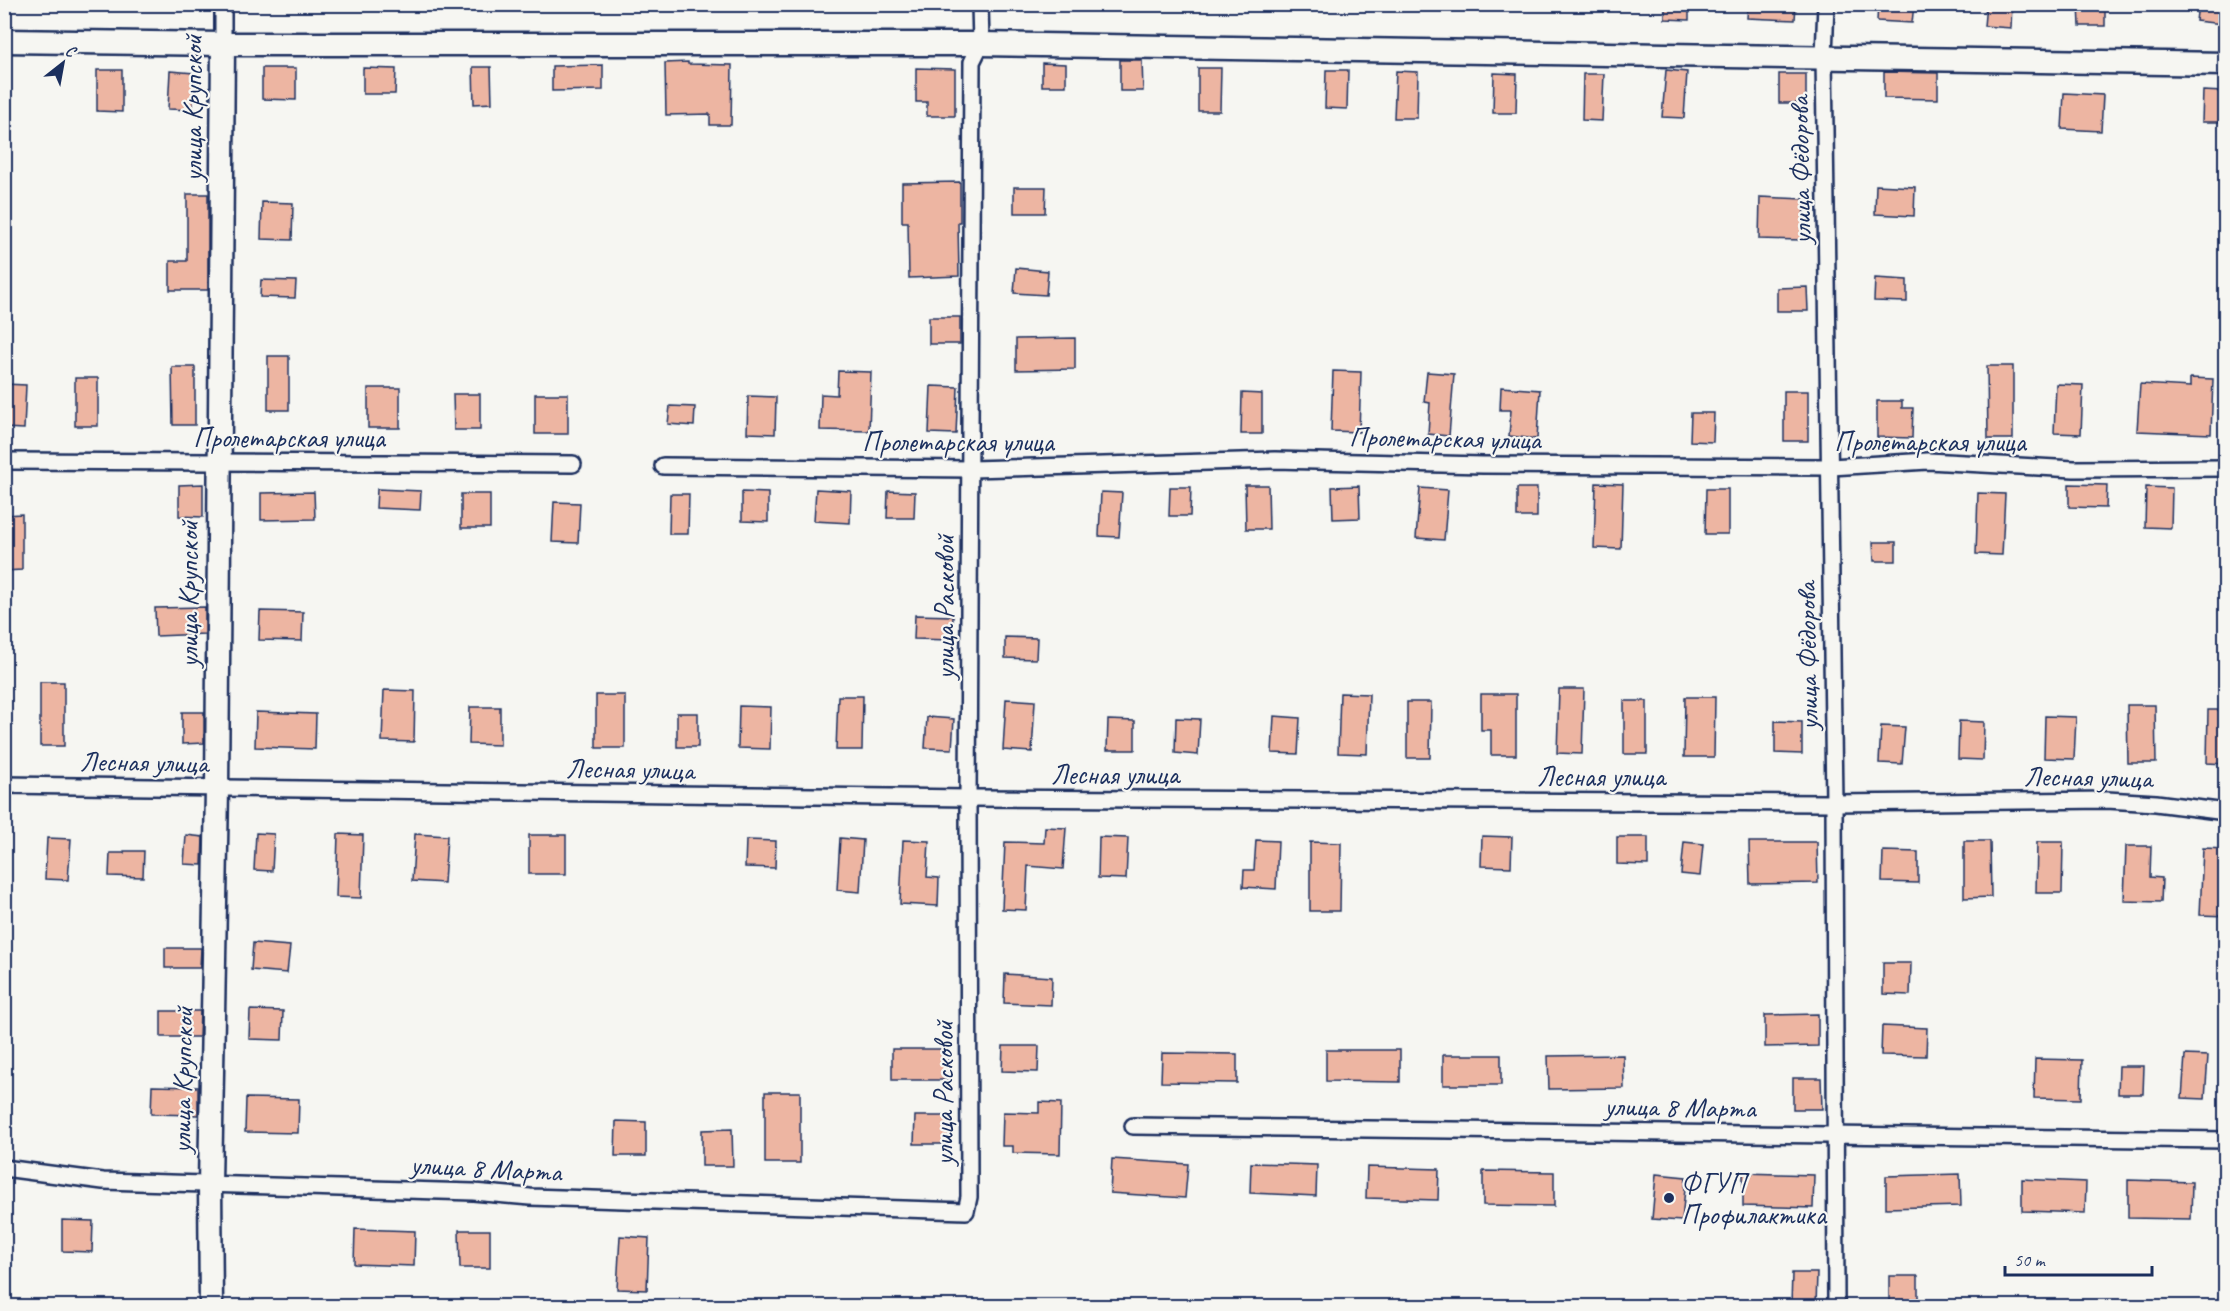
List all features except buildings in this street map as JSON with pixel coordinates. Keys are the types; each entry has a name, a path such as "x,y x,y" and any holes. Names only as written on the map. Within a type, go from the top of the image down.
{"street":[{"name":"улица Крупской","path":"211,1306 210,1185 217,789 223,4"},
{"name":"улица Расковой","path":"966,1211 969,1197 968,798 972,62 981,44 980,4"},
{"name":"улица Фёдорова","path":"1826,4 1824,57 1831,467 1837,1135 1836,1306"},
{"path":"4,41 223,44 981,44 2226,64"},
{"name":"Пролетарская улица","path":"663,466 971,469 1275,460 1483,465 1831,467 1928,461 2074,468 2226,468"},
{"name":"Пролетарская улица","path":"4,461 573,464"},
{"name":"Лесная улица","path":"4,785 968,798 1834,803 2107,800 2156,803 2226,812"},
{"name":"улица 8 Марта","path":"1133,1126 2226,1140"},
{"name":"улица 8 Марта","path":"4,1167 103,1181 473,1192 541,1197 966,1211"}],"place":[{"name":"ФГУП Профилактика","path":"1669,1198"}]}
